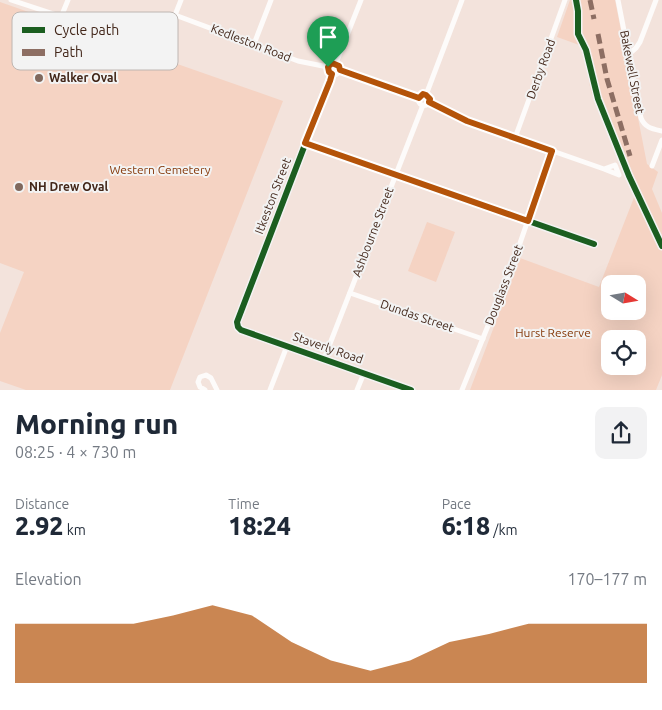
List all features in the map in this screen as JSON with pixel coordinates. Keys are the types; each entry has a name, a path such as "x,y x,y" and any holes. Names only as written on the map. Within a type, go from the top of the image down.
{"street":[{"path":"11,0 46,12"},
{"path":"63,12 68,0"},
{"path":"176,12 181,0"},
{"path":"254,44 271,0"},
{"path":"336,63 361,0"},
{"path":"426,95 462,0"},
{"name":"Derby Road","path":"515,138 566,0"},
{"name":"Bakewell Street","path":"618,0 642,122 650,128 662,131"},
{"path":"628,54 640,42 656,0"},
{"name":"Kedleston Road","path":"178,16 298,61 328,67"},
{"path":"336,63 328,67 329,72 338,74 340,70"},
{"path":"336,63 340,70 419,98 423,105 429,102"},
{"name":"Itkeston Street","path":"238,327 237,322 332,74"},
{"path":"419,98 423,94 426,95"},
{"path":"426,95 430,99 429,102"},
{"path":"429,102 467,121 604,169"},
{"name":"Ashbourne Street","path":"324,359 423,105"},
{"path":"652,166 662,140"},
{"path":"305,143 594,244"},
{"name":"Douglass Street","path":"462,390 528,221 552,151"},
{"name":"Dundas Street","path":"350,293 483,339"},
{"name":"Staverly Road","path":"238,327 241,330 412,390"},
{"path":"270,390 288,346"},
{"path":"357,390 364,373"},
{"path":"205,390 200,388 198,382 200,377 206,375 211,378 217,390"}],"green space":[{"name":"Hurst Reserve","path":"570,0 615,0 647,164 658,172 652,189 662,213 662,375 656,390 470,390 520,258 599,287 601,282 601,320 646,320 646,275 604,275 635,195 591,92 582,46 557,37"},
{"name":"Western Cemetery","path":"0,2 29,12 12,12 12,70 178,70 178,64 283,101 170,390 26,390 0,381 0,333 24,272 0,263"},
{"path":"427,222 455,232 436,282 408,271"}],"marked path":[{"path":"590,0 594,19"},
{"path":"598,34 607,79 630,156"}],"cycle path":[{"path":"576,0 578,34 586,50 598,99 629,176 662,246"},
{"path":"332,74 237,322 238,327 241,330 411,390"},
{"path":"305,143 594,244"}],"place":[{"name":"Walker Oval","path":"39,78"},
{"name":"NH Drew Oval","path":"19,187"}],"route":[{"path":"332,63 336,63 340,70 419,98 423,94 426,95 430,99 429,102 467,121 552,151 528,221 305,143 332,74 329,72 328,67 332,63"}]}
